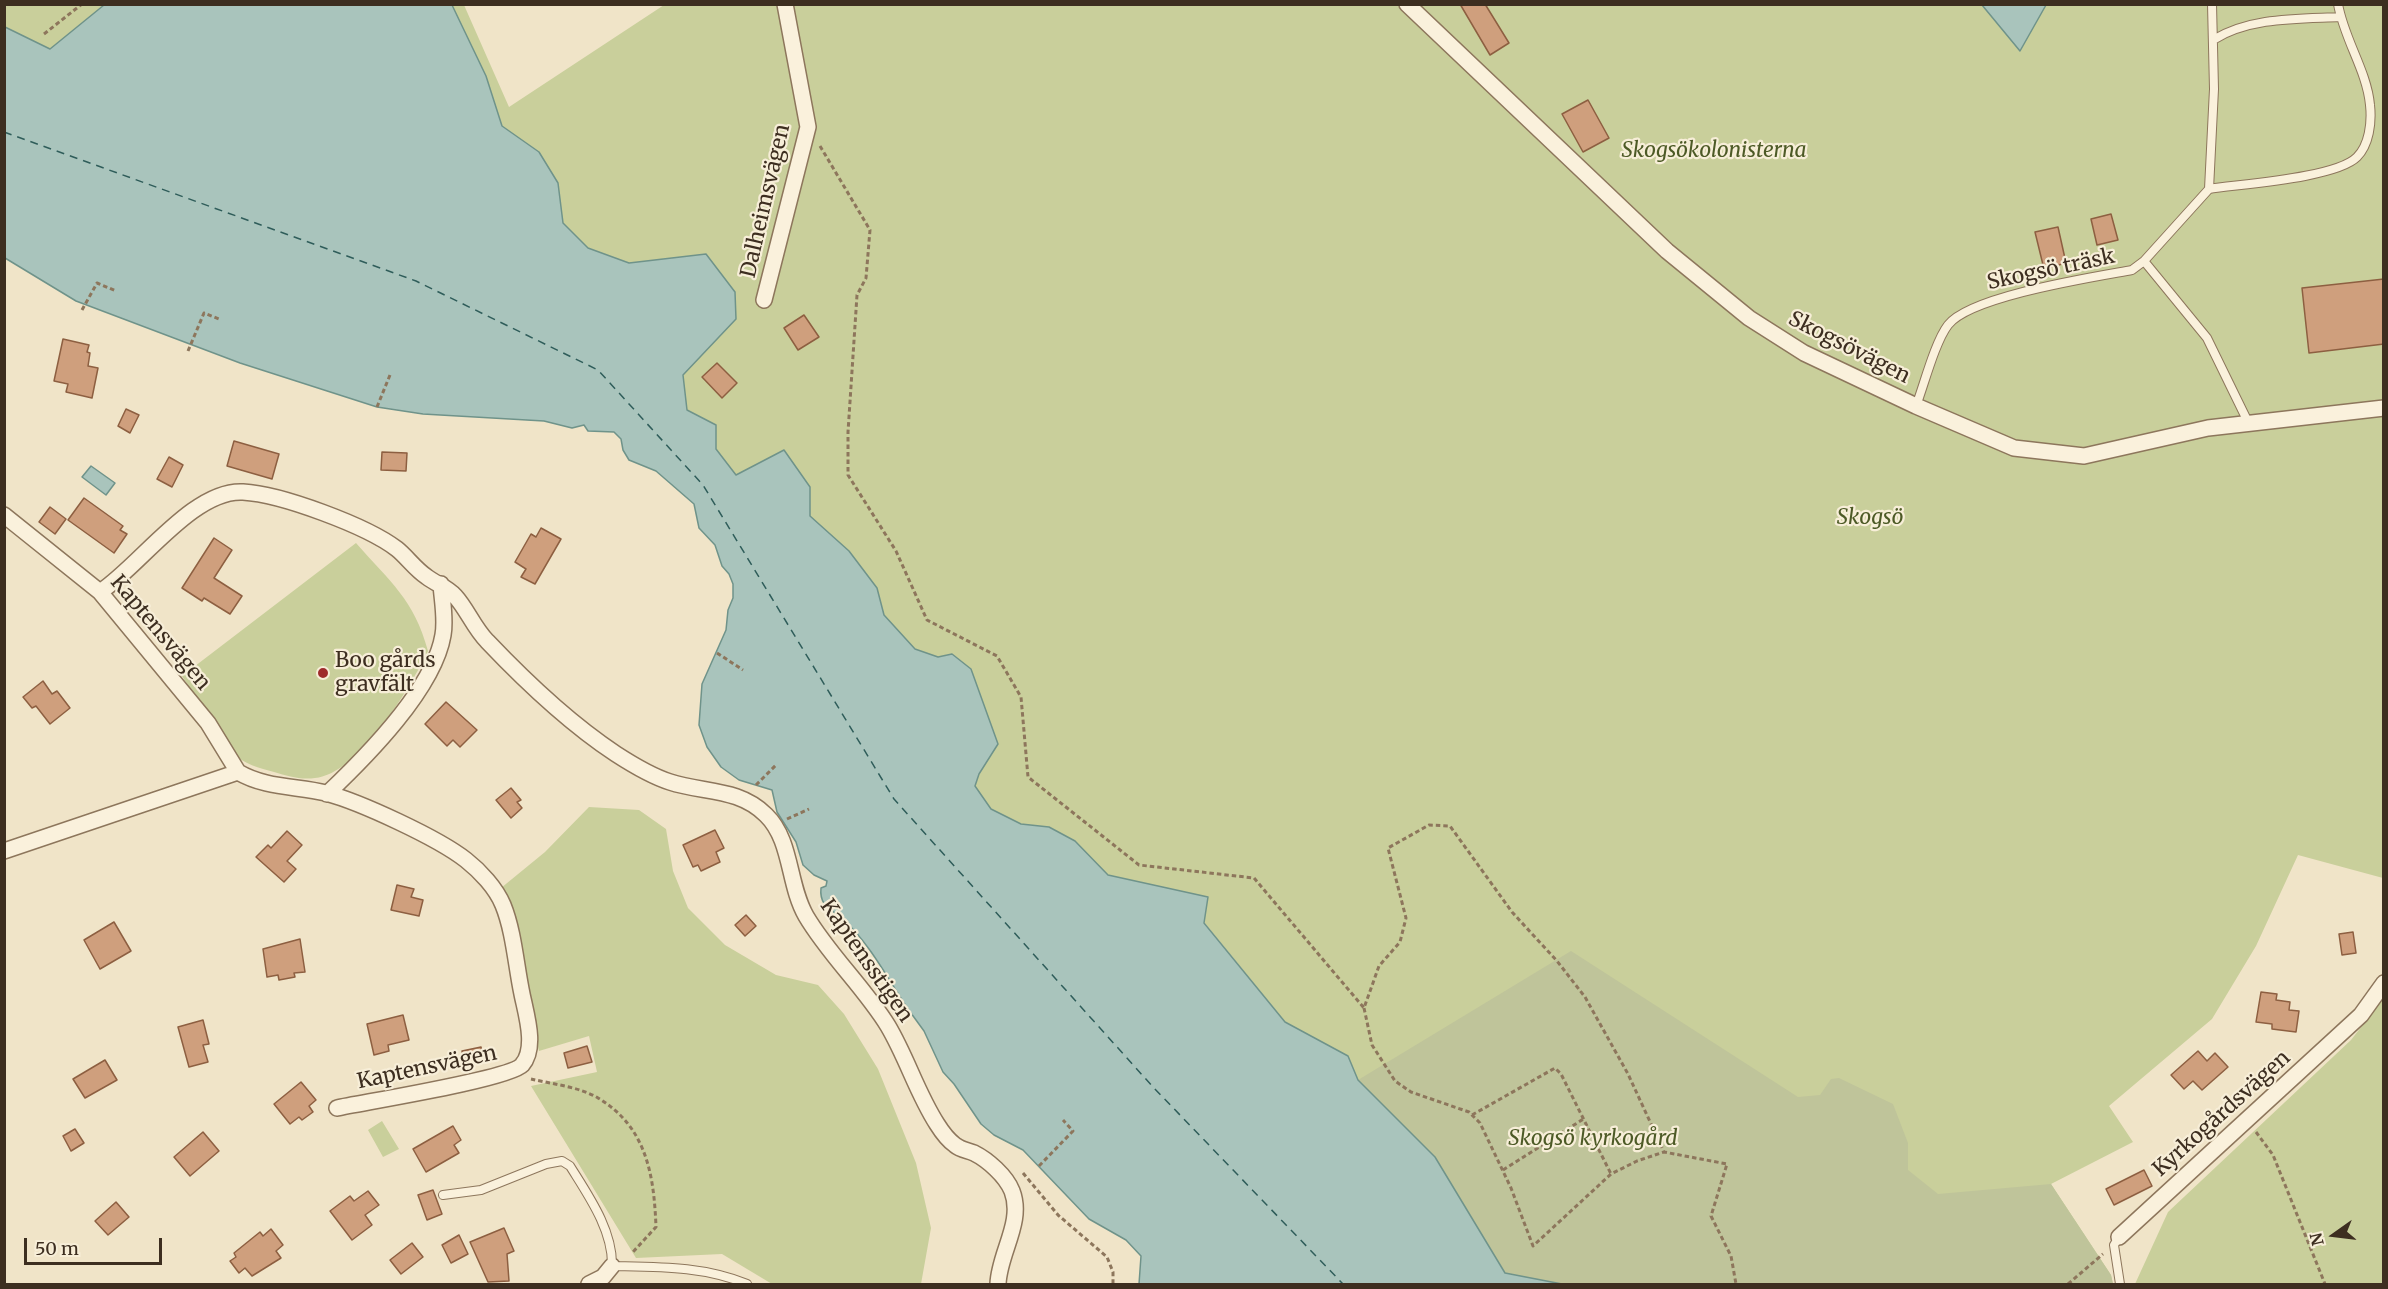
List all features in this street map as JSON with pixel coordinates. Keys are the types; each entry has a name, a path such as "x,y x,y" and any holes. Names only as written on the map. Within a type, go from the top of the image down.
{"street":[{"name":"Dalheimsvägen","path":"764,300 808,127 784,4"},
{"name":"Skogsövägen","path":"1407,4 1719,296 1804,353 2014,448 2084,456 2159,437 2248,422 2384,408"},
{"name":"Kaptensstigen","path":"100,592 118,581 197,508 210,500 240,491 269,495 327,514 395,547 428,578 441,584 454,595 484,639 597,742 652,775 672,783 736,795 767,815 782,841 795,895 807,916 888,1026 919,1093 938,1126 951,1143 972,1152 997,1170 1012,1191 1015,1215 1000,1265 999,1284"},
{"name":"Kaptensvägen","path":"4,515 100,592 207,723 238,772 248,778 280,786 327,794 395,822 465,859 483,876 500,901 507,920 529,1036 526,1059 521,1066 509,1074 337,1108"},
{"path":"327,794 373,750 423,681 443,635 441,584"},
{"path":"4,851 238,772"},
{"name":"Kyrkogårdsvägen","path":"2117,1241 2361,1015 2384,983"},
{"path":"589,1284 603,1277 612,1266"}],"lane":[{"path":"2212,4 2209,189 2314,174 2340,167 2356,158 2368,141 2370,105 2340,17 2338,4"},
{"path":"2213,40 2229,30 2260,23 2340,17"},
{"name":"Skogsö träsk","path":"1917,406 1949,324 1977,305 2018,293 2132,270 2144,261 2209,189"},
{"name":"Skogsö träsk","path":"2144,261 2207,338 2248,422"},
{"path":"443,1195 481,1190 546,1164 562,1161 570,1166 601,1221 609,1241 612,1266 686,1267 727,1276 747,1284"},
{"path":"2117,1241 2120,1284"}],"path":[{"path":"44,34 82,4"},
{"path":"808,127 870,230 866,278 857,295 848,432 848,475 896,551 927,620 997,656 1021,698 1028,777 1139,865 1254,878 1364,1008 1372,1045 1395,1081 1411,1092 1472,1115 1479,1122 1503,1170 1533,1246 1611,1174 1637,1161 1664,1152 1727,1164 1711,1216 1731,1256 1736,1284"},
{"path":"82,310 97,283 116,291"},
{"path":"188,351 204,313 219,319"},
{"path":"377,408 390,375"},
{"path":"717,653 743,670"},
{"path":"756,784 776,765"},
{"path":"783,821 809,809"},
{"path":"1364,1008 1379,966 1400,942 1406,918 1388,848 1429,825 1450,826 1512,912 1557,961 1585,997 1628,1074 1664,1152"},
{"path":"1472,1115 1555,1068 1561,1074 1585,1118 1611,1174"},
{"path":"509,1074 597,1097 621,1116 646,1152 655,1191 656,1227 635,1251 612,1266"},
{"path":"1503,1170 1585,1118"},
{"path":"1038,1166 1073,1131 1064,1120"},
{"path":"2247,1121 2273,1155 2325,1284"},
{"path":"1018,1170 1025,1175 1059,1215 1107,1257 1113,1272 1113,1284"},
{"path":"2068,1284 2117,1241"}],"green space":[{"name":"Skogsö","path":"5,5 464,5 509,107 664,5 2383,5 2383,878 2298,855 2256,946 2212,1019 2109,1106 2133,1142 2051,1184 2111,1275 2113,1284 1562,1284 1505,1273 1435,1157 1358,1080 1348,1056 1285,1022 1204,922 1098,1025 644,417 5,148"},
{"path":"356,543 408,604 416,618 428,651 409,686 381,727 349,762 332,773 315,778 299,778 247,763 237,757 226,744 182,676"},
{"path":"589,807 639,810 666,829 673,871 688,908 725,945 776,975 818,985 844,1014 878,1069 916,1163 931,1228 921,1284 772,1284 722,1254 636,1258 531,1086 597,1072 589,1036 539,1051 501,888 545,852"},
{"name":"Skogsö kyrkogård","path":"1571,951 1798,1097 1820,1095 1831,1079 1839,1078 1893,1104 1908,1143 1908,1170 1938,1194 2051,1184 2111,1275 2113,1284 1562,1284 1505,1273 1435,1157 1358,1080"},
{"path":"2383,999 2383,1284 2135,1284 2168,1212 2351,1040"},
{"path":"382,1121 399,1149 383,1157 368,1130"}],"water":[{"path":"104,5 452,5 486,76 502,126 539,152 558,183 563,223 588,248 629,263 706,254 735,292 736,319 683,375 687,410 716,425 716,449 736,475 784,450 810,487 810,516 849,551 877,588 884,615 915,649 938,657 952,654 971,669 998,744 979,774 975,786 991,809 1021,824 1049,827 1075,841 1108,875 1208,897 1204,923 1285,1022 1348,1056 1358,1080 1435,1157 1505,1273 1562,1284 1139,1284 1141,1256 1126,1240 1089,1219 1023,1150 994,1135 981,1124 954,1084 943,1072 924,1031 870,951 853,929 824,903 821,888 826,886 827,881 814,875 803,865 796,842 777,812 772,790 739,780 721,767 707,747 699,725 702,684 726,630 728,610 733,598 733,584 729,574 722,566 715,545 699,528 694,504 656,471 629,460 623,450 621,439 614,432 588,431 584,425 572,428 544,421 423,414 377,407 240,363 76,301 5,258 5,27 50,49"},
{"path":"1982,5 2046,5 2020,51"},
{"path":"91,466 115,483 106,495 82,477"}],"building":[{"path":"1460,4 1485,4 1509,43 1490,55"},
{"path":"1588,100 1609,138 1583,152 1562,114"},
{"path":"2111,214 2118,240 2097,245 2091,219"},
{"path":"2058,227 2066,263 2044,269 2035,232"},
{"path":"2384,279 2384,344 2309,353 2302,288"},
{"path":"804,315 819,337 798,350 784,328"},
{"path":"63,339 89,345 88,366 98,368 92,398 66,392 68,384 54,381"},
{"path":"717,363 737,383 722,398 702,377"},
{"path":"126,409 139,415 130,433 118,426"},
{"path":"234,441 279,454 272,479 227,466"},
{"path":"382,452 407,453 406,471 381,470"},
{"path":"169,457 183,465 172,487 157,479"},
{"path":"84,498 123,526 120,530 127,534 114,553 68,520"},
{"path":"50,507 66,519 55,534 39,522"},
{"path":"541,528 561,539 535,584 521,577 526,569 515,562 531,534 536,537"},
{"path":"214,538 232,550 214,578 242,596 230,614 204,598 202,601 182,588"},
{"path":"43,681 52,694 57,691 70,708 50,724 36,706 32,708 23,697"},
{"path":"446,702 477,730 460,747 453,740 447,746 425,724"},
{"path":"511,788 521,800 517,802 522,808 511,818 496,800"},
{"path":"715,830 724,848 716,852 720,862 701,871 698,865 693,867 683,845"},
{"path":"287,831 302,845 287,861 296,869 284,882 256,857 268,845 271,848"},
{"path":"397,885 414,889 411,897 423,900 419,916 391,910"},
{"path":"746,915 756,926 745,936 735,925"},
{"path":"114,922 131,951 100,969 84,940"},
{"path":"2353,932 2356,953 2342,955 2339,934"},
{"path":"300,939 305,972 294,973 295,977 279,980 278,975 267,977 263,949"},
{"path":"2261,992 2277,994 2276,1000 2290,1002 2289,1010 2299,1011 2296,1032 2272,1029 2272,1024 2256,1022"},
{"path":"403,1015 409,1040 388,1045 389,1051 374,1055 367,1024"},
{"path":"203,1020 209,1044 203,1045 208,1062 189,1067 178,1027"},
{"path":"587,1046 592,1062 568,1068 564,1053"},
{"path":"481,1047 484,1062 465,1066 462,1051"},
{"path":"2198,1051 2207,1061 2215,1053 2228,1067 2202,1090 2193,1081 2184,1089 2171,1075"},
{"path":"105,1060 117,1080 85,1098 73,1079"},
{"path":"301,1082 316,1100 309,1106 313,1112 302,1120 299,1117 290,1124 274,1104"},
{"path":"453,1126 461,1140 454,1145 459,1153 426,1172 413,1149"},
{"path":"75,1129 84,1143 71,1151 63,1136"},
{"path":"203,1132 219,1151 190,1176 174,1157"},
{"path":"2144,1170 2152,1186 2114,1205 2106,1189"},
{"path":"433,1190 442,1214 427,1220 418,1195"},
{"path":"368,1191 379,1205 365,1215 372,1225 352,1240 330,1211 350,1196 354,1201"},
{"path":"116,1202 129,1217 108,1235 95,1221"},
{"path":"504,1228 514,1251 507,1254 509,1281 488,1282 470,1242"},
{"path":"271,1229 283,1245 276,1251 281,1258 252,1276 245,1268 239,1273 230,1261 236,1257 234,1253 260,1232 263,1236"},
{"path":"459,1235 468,1254 451,1263 442,1245"},
{"path":"412,1243 423,1257 401,1274 390,1260"}],"ferry route":[{"path":"4,132 416,281 598,370 703,485 894,799 1153,1087 1343,1284"}],"place":[{"name":"Boo gårds gravfält","path":"323,673"}],"park label":[{"name":"Skogsökolonisterna","path":"1714,151"}]}
